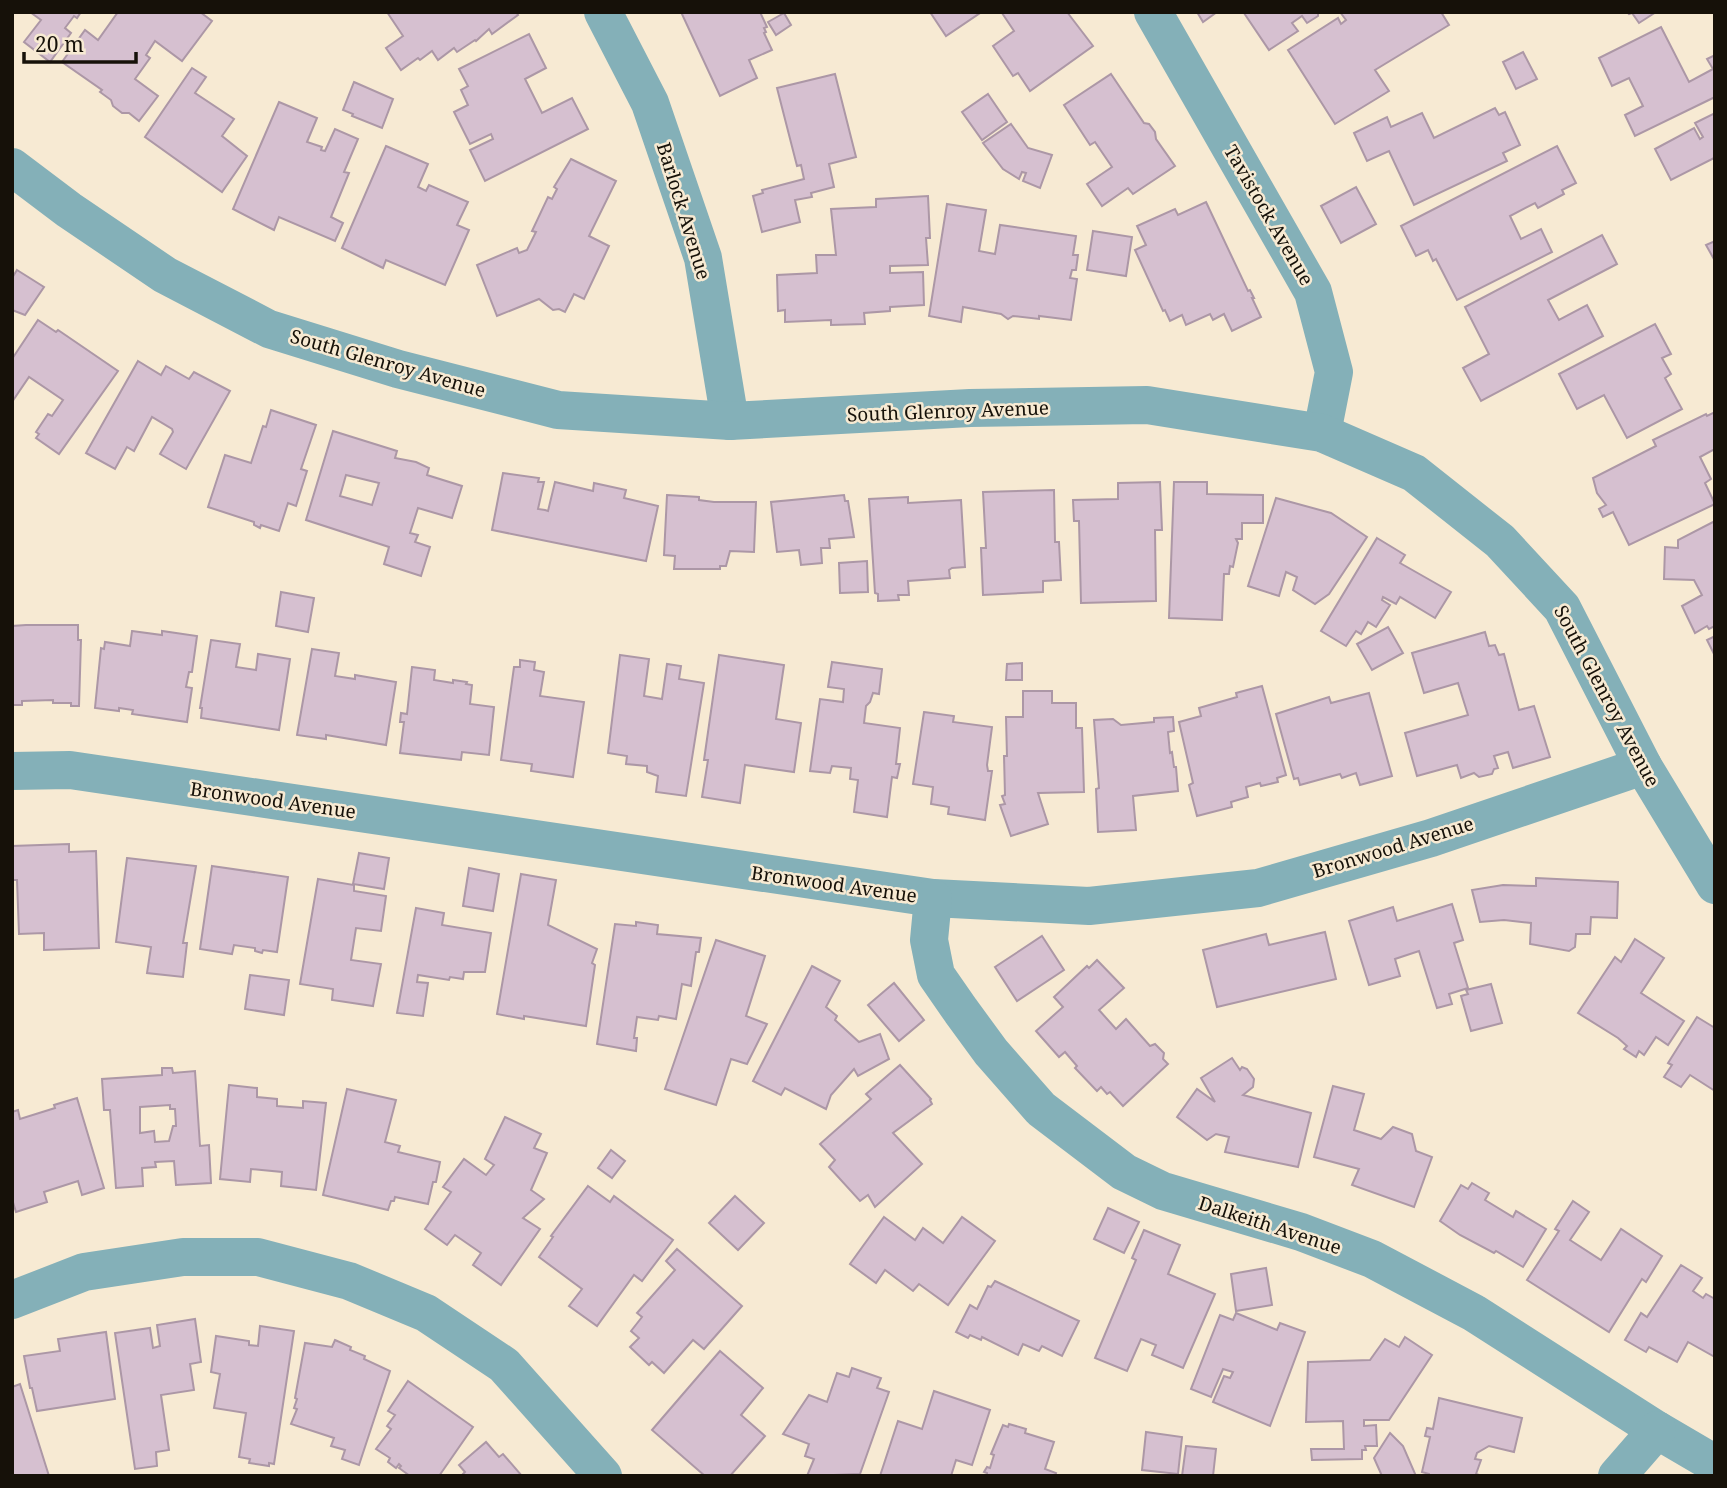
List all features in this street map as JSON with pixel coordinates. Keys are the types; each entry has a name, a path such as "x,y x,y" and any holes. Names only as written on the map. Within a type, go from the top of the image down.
{"street":[{"name":"Barlock Avenue","path":"603,12 650,103 703,258 730,421"},
{"name":"Tavistock Avenue","path":"1153,12 1313,292 1334,372 1322,433"},
{"name":"South Glenroy Avenue","path":"12,167 69,210 165,275 269,329 398,369 558,410 730,421 970,408 1147,405 1322,433 1414,473 1500,541 1562,608 1643,766 1715,885"},
{"name":"Bronwood Avenue","path":"12,771 71,771 933,898 1089,906 1258,888 1431,838 1643,766"},
{"name":"Dalkeith Avenue","path":"933,898 929,940 936,975 991,1052 1041,1109 1124,1172 1163,1191 1301,1232 1372,1259 1474,1313 1715,1464"},
{"path":"12,1300 84,1272 183,1258 258,1257 349,1281 426,1313 504,1365 603,1476"},
{"path":"1617,1476 1657,1430"}],"building":[{"path":"30,12 81,12 77,18 74,16 65,28 71,33 50,62 24,42 41,20"},
{"path":"118,12 200,12 212,21 182,61 155,41 146,55 150,58 135,79 158,96 139,121 129,113 122,113 100,92 102,90 62,62 85,30 98,40"},
{"path":"387,12 516,12 518,15 492,34 489,29 476,41 457,52 454,48 438,60 432,51 401,70 386,48 403,36"},
{"path":"681,12 760,12 767,27 764,28 764,33 772,50 749,60 757,78 720,96"},
{"path":"930,12 979,12 980,13 946,36"},
{"path":"1067,12 1093,46 1030,91 1018,73 1013,76 993,46 1014,31 1002,13"},
{"path":"1197,12 1217,12 1203,22"},
{"path":"1318,12 1318,16 1307,23 1302,16 1292,23 1298,31 1269,50 1244,13"},
{"path":"1340,12 1441,12 1449,25 1375,70 1389,91 1335,124 1288,50 1338,18 1341,24 1346,20"},
{"path":"1627,12 1656,12 1639,23 1632,13"},
{"path":"784,13 791,25 776,35 768,22"},
{"path":"1661,27 1689,82 1713,69 1707,59 1715,55 1715,97 1635,136 1625,115 1643,106 1629,78 1612,86 1599,58"},
{"path":"529,34 546,68 525,79 542,113 572,98 588,129 485,181 470,150 493,139 491,134 470,144 454,112 468,105 461,90 468,86 459,69"},
{"path":"1523,52 1537,79 1516,89 1503,62"},
{"path":"192,68 206,77 195,93 234,119 222,136 247,156 222,192 145,137"},
{"path":"835,74 856,157 829,164 834,187 811,193 812,197 795,200 800,222 762,232 753,196 763,193 762,190 804,179 801,165 797,166 777,88"},
{"path":"1111,74 1144,123 1149,124 1155,132 1156,139 1175,166 1133,194 1128,188 1102,206 1087,184 1112,167 1095,142 1090,145 1064,105"},
{"path":"354,82 393,99 382,128 343,110"},
{"path":"988,94 1007,122 982,140 962,112"},
{"path":"279,102 317,118 307,142 322,147 321,150 325,151 335,129 358,139 344,172 349,173 331,217 343,223 335,241 279,217 274,230 233,209"},
{"path":"1495,108 1499,115 1505,112 1520,145 1503,153 1507,161 1414,205 1389,151 1367,161 1354,133 1387,117 1391,127 1422,113 1434,138"},
{"path":"1715,113 1715,159 1671,180 1655,149 1694,128 1700,139 1703,137 1695,123"},
{"path":"1011,124 1028,148 1052,155 1040,188 1023,181 1026,173 1022,172 1019,179 1003,169 983,143"},
{"path":"386,146 428,164 418,187 426,191 429,185 468,202 457,225 469,230 445,285 386,260 383,268 342,248"},
{"path":"1557,146 1576,183 1562,190 1564,194 1538,208 1535,203 1510,216 1521,239 1541,229 1552,252 1457,300 1436,259 1433,261 1428,250 1416,256 1401,226"},
{"path":"571,159 616,181 589,236 609,246 584,299 574,294 565,312 553,310 539,299 497,316 477,265 517,248 519,253 527,250 536,232 532,231 548,197 552,199 557,189 554,187"},
{"path":"1356,187 1376,224 1341,243 1321,206"},
{"path":"928,196 928,265 890,266 890,273 923,272 924,305 890,307 890,311 864,313 865,324 831,325 831,320 785,322 785,310 778,311 777,275 817,273 816,255 836,255 831,209 876,207 876,199"},
{"path":"1206,202 1261,317 1232,331 1224,314 1213,320 1210,314 1186,325 1182,315 1170,321 1135,250 1146,245 1137,226 1175,209 1178,215"},
{"path":"947,204 986,210 979,251 995,254 1000,225 1076,236 1073,255 1078,255 1076,270 1072,270 1070,278 1077,279 1071,320 1039,316 1039,319 1013,316 1008,319 1001,314 963,307 961,322 929,316"},
{"path":"1093,231 1132,237 1126,276 1087,270"},
{"path":"1602,235 1617,264 1548,300 1559,320 1587,305 1603,336 1481,401 1463,368 1489,354 1465,307"},
{"path":"1715,241 1715,261 1706,245"},
{"path":"17,270 44,287 25,315 12,310 12,278"},
{"path":"38,320 56,332 58,330 118,371 59,454 36,438 39,434 36,432 48,414 52,416 63,400 29,377 12,402 12,359"},
{"path":"1655,324 1671,354 1662,358 1671,374 1665,378 1682,409 1627,438 1604,395 1577,409 1559,374"},
{"path":"138,361 161,375 166,366 189,379 194,372 230,391 186,469 160,454 173,432 152,417 134,451 127,447 115,469 86,453"},
{"path":"271,410 316,425 301,469 307,471 296,506 288,503 279,531 261,525 260,528 254,525 254,522 208,507 225,455 251,463"},
{"path":"1715,412 1715,449 1700,457 1711,479 1705,483 1715,504 1629,545 1613,512 1603,517 1599,509 1606,505 1597,493 1593,478 1656,446 1653,440"},
{"path":"333,431 397,451 395,458 416,462 429,468 427,475 462,486 452,518 418,508 410,533 418,535 415,542 430,547 421,576 384,564 389,547 306,520","holes":["346,475 379,483 372,505 340,496"]},
{"path":"503,473 539,478 538,482 544,482 538,509 548,511 555,482 593,491 594,483 626,490 624,498 658,506 646,561 492,530"},
{"path":"1160,482 1162,530 1155,530 1156,601 1081,603 1079,521 1074,521 1073,500 1118,499 1118,483"},
{"path":"1174,482 1207,482 1207,494 1263,495 1263,523 1242,523 1242,539 1236,539 1238,543 1233,567 1230,566 1229,574 1224,574 1222,620 1169,618"},
{"path":"1054,490 1055,542 1059,542 1061,580 1043,581 1043,592 983,595 981,548 986,548 983,492"},
{"path":"667,495 699,497 699,500 714,502 756,502 754,552 730,551 726,566 720,566 720,569 674,569 675,556 664,555"},
{"path":"844,495 845,501 848,501 854,537 829,539 830,548 821,548 822,563 801,565 799,550 777,552 771,502"},
{"path":"908,497 908,503 961,500 965,567 949,570 950,578 908,581 909,595 898,595 899,600 878,601 878,594 875,593 869,499"},
{"path":"1276,498 1331,513 1367,537 1329,594 1315,604 1293,590 1297,577 1286,572 1279,596 1248,586"},
{"path":"1715,521 1715,626 1709,629 1707,626 1695,633 1682,606 1702,595 1694,580 1664,579 1665,547 1678,548 1678,540"},
{"path":"1377,538 1405,555 1400,563 1451,592 1435,618 1400,597 1396,604 1383,597 1382,600 1390,605 1376,627 1368,622 1361,634 1356,631 1346,646 1321,631"},
{"path":"867,561 868,592 840,593 839,563"},
{"path":"281,592 314,598 308,632 276,626"},
{"path":"78,625 78,640 81,640 79,706 53,703 53,700 22,701 22,705 12,705 12,626"},
{"path":"1388,627 1403,653 1372,670 1357,644"},
{"path":"132,631 162,635 162,631 197,636 192,672 189,672 186,687 192,688 187,722 132,714 133,710 95,708 101,648 104,649 105,642 130,646"},
{"path":"1485,632 1489,646 1495,645 1499,655 1504,654 1519,710 1534,706 1550,757 1513,768 1508,752 1494,756 1498,768 1494,769 1492,774 1479,777 1474,773 1461,778 1457,765 1417,776 1405,733 1468,715 1458,683 1424,693 1412,653"},
{"path":"1715,636 1715,656 1707,640"},
{"path":"211,640 240,644 236,667 256,670 258,654 290,659 279,730 201,718 200,708"},
{"path":"312,649 339,653 335,676 355,679 355,675 396,682 386,745 326,735 326,739 297,735"},
{"path":"620,655 649,659 644,696 662,699 667,664 681,666 679,679 704,683 686,796 656,792 658,776 647,772 647,766 626,764 627,756 608,753"},
{"path":"719,655 784,665 776,719 801,723 794,772 745,765 740,803 702,797 708,760 704,760"},
{"path":"520,660 535,662 534,670 544,672 540,696 584,702 573,777 531,771 532,764 501,760 514,667 520,667"},
{"path":"832,662 882,669 879,694 873,693 866,706 864,723 900,728 896,764 900,764 897,778 892,777 887,817 854,812 858,780 850,779 851,768 832,766 830,773 810,771 820,699 843,702 844,689 828,687"},
{"path":"1022,663 1022,680 1006,680 1007,664"},
{"path":"412,667 435,670 434,680 467,682 466,684 472,685 470,704 494,707 489,755 462,752 461,760 400,753 404,722 400,722 401,713 407,714"},
{"path":"1262,686 1286,775 1277,778 1278,782 1246,787 1248,797 1231,802 1232,807 1197,816 1189,785 1193,783 1179,722 1201,716 1199,708 1237,697 1236,693"},
{"path":"1023,691 1052,691 1052,703 1076,703 1076,728 1082,728 1084,792 1038,793 1048,824 1011,836 1000,805 1005,804 1002,796 1005,795 1004,756 1007,756 1006,717 1023,717"},
{"path":"1369,693 1392,776 1360,785 1356,773 1342,778 1340,774 1300,785 1298,778 1294,779 1276,714 1329,697 1331,703"},
{"path":"924,712 954,716 953,722 992,727 987,765 988,771 992,771 985,820 948,814 949,807 931,804 933,787 913,784"},
{"path":"1173,717 1174,731 1168,732 1178,791 1133,796 1136,830 1098,832 1096,789 1099,788 1094,720 1113,719 1121,725"},
{"path":"69,844 69,852 96,851 99,948 44,950 44,933 19,934 17,880 12,880 12,846"},
{"path":"359,853 389,858 384,889 353,884"},
{"path":"127,858 196,866 183,943 187,943 183,977 147,973 151,947 116,942"},
{"path":"212,866 288,877 277,952 263,950 262,953 255,951 255,948 234,945 232,954 200,949"},
{"path":"469,868 499,874 493,911 463,906"},
{"path":"521,874 556,880 548,925 597,949 592,963 595,965 586,1026 497,1014"},
{"path":"1536,878 1618,882 1617,918 1591,917 1590,934 1576,934 1575,947 1569,951 1530,944 1531,923 1504,920 1480,922 1472,890 1503,885 1536,886"},
{"path":"318,879 354,885 354,891 386,896 381,931 356,928 351,960 381,964 373,1006 332,1000 333,989 300,984"},
{"path":"1452,904 1463,940 1454,943 1468,988 1449,994 1452,1004 1437,1008 1419,951 1395,959 1400,976 1369,985 1349,921 1393,907 1397,921"},
{"path":"416,908 444,913 442,925 491,933 485,972 464,972 463,979 450,977 449,980 418,975 417,982 428,983 423,1016 397,1013"},
{"path":"636,922 658,925 657,934 701,938 691,986 682,984 676,1019 659,1016 658,1020 637,1017 634,1038 637,1038 636,1051 597,1044 615,924 636,926"},
{"path":"1325,932 1336,979 1217,1007 1203,950 1266,934 1269,945"},
{"path":"1042,936 1064,970 1017,1001 995,967"},
{"path":"1635,939 1664,958 1641,993 1684,1021 1668,1045 1656,1037 1644,1055 1639,1051 1636,1057 1624,1049 1627,1046 1618,1038 1578,1013 1615,957 1621,962"},
{"path":"716,940 765,956 746,1016 767,1024 747,1064 731,1059 716,1105 665,1089"},
{"path":"1097,960 1124,988 1099,1010 1116,1029 1126,1019 1150,1046 1155,1044 1164,1053 1163,1059 1168,1064 1123,1106 1110,1092 1107,1094 1101,1087 1097,1091 1075,1068 1077,1066 1065,1052 1059,1057 1036,1031 1063,1007 1054,997"},
{"path":"812,966 840,981 826,1007 837,1016 835,1020 859,1042 880,1034 889,1059 858,1076 854,1069 831,1095 826,1109 785,1088 781,1095 753,1081"},
{"path":"250,975 289,980 284,1015 245,1009"},
{"path":"894,983 924,1020 899,1041 868,1005"},
{"path":"1491,984 1502,1023 1471,1031 1461,996 1468,994 1466,990"},
{"path":"1697,1017 1715,1028 1715,1091 1690,1075 1681,1087 1664,1077 1672,1065 1668,1063"},
{"path":"1232,1058 1240,1070 1242,1067 1247,1069 1254,1079 1253,1087 1243,1095 1311,1113 1298,1167 1225,1152 1229,1137 1216,1134 1207,1140 1177,1117 1197,1089 1215,1102 1201,1078"},
{"path":"900,1065 931,1099 932,1104 893,1133 922,1164 875,1207 868,1195 860,1201 829,1167 835,1160 820,1144 871,1099 866,1094"},
{"path":"162,1068 172,1068 173,1073 195,1071 200,1146 209,1145 211,1183 176,1185 174,1161 155,1162 156,1167 142,1168 143,1186 116,1188 110,1110 104,1110 102,1079 162,1075","holes":["170,1105 170,1109 175,1109 176,1126 173,1126 169,1141 155,1142 154,1131 140,1133 140,1107"]},
{"path":"229,1085 257,1088 257,1097 277,1099 277,1106 303,1108 303,1101 326,1103 316,1190 281,1186 282,1172 251,1169 250,1182 220,1179"},
{"path":"1333,1086 1364,1094 1354,1130 1381,1139 1393,1127 1412,1134 1416,1151 1432,1157 1414,1207 1352,1185 1359,1169 1314,1157"},
{"path":"347,1089 396,1100 385,1142 400,1146 398,1152 440,1162 428,1204 395,1197 388,1210 323,1195"},
{"path":"77,1098 104,1188 82,1195 78,1181 44,1192 47,1202 16,1212 12,1199 12,1112 18,1110 20,1119"},
{"path":"505,1117 541,1134 534,1148 547,1153 531,1190 544,1199 523,1218 540,1229 501,1285 473,1265 481,1253 455,1235 447,1245 425,1229 451,1192 443,1187 464,1159 486,1175 494,1165 485,1159"},
{"path":"611,1150 625,1161 612,1178 598,1168"},
{"path":"1472,1183 1489,1193 1485,1200 1513,1217 1516,1211 1546,1229 1523,1267 1460,1235 1440,1221 1461,1185 1468,1189"},
{"path":"588,1186 610,1202 614,1196 673,1240 642,1281 634,1275 597,1326 569,1306 582,1289 539,1257"},
{"path":"735,1196 764,1223 738,1250 709,1223"},
{"path":"1573,1201 1589,1212 1570,1240 1601,1260 1621,1229 1662,1256 1646,1282 1642,1279 1609,1332 1527,1280 1559,1231 1555,1229"},
{"path":"1108,1208 1139,1222 1124,1253 1094,1239"},
{"path":"884,1217 915,1240 923,1228 943,1243 962,1217 995,1241 948,1305 919,1284 913,1291 885,1270 876,1283 850,1264"},
{"path":"1144,1230 1180,1245 1168,1274 1215,1294 1183,1368 1152,1355 1156,1345 1141,1339 1127,1371 1095,1358 1136,1260 1132,1258"},
{"path":"677,1249 742,1306 704,1349 693,1340 664,1373 652,1362 649,1365 630,1347 639,1338 631,1331 642,1317 637,1313 675,1270 666,1261"},
{"path":"1681,1265 1702,1278 1693,1291 1703,1298 1706,1294 1715,1299 1715,1357 1688,1342 1677,1362 1649,1347 1646,1352 1625,1340 1641,1313 1647,1317"},
{"path":"1266,1268 1272,1305 1236,1311 1231,1274"},
{"path":"995,1281 1079,1321 1062,1356 1042,1346 1039,1351 1023,1344 1018,1355 982,1337 981,1340 970,1335 968,1338 956,1332 970,1305 977,1309 988,1286 991,1287"},
{"path":"1236,1313 1277,1330 1280,1323 1305,1332 1270,1426 1213,1402 1224,1376 1230,1378 1233,1372 1223,1369 1211,1397 1191,1389 1220,1315 1233,1320"},
{"path":"195,1319 201,1362 190,1364 194,1390 161,1395 169,1450 156,1452 157,1466 135,1469 115,1333 150,1328 153,1348 160,1346 157,1325"},
{"path":"260,1326 294,1331 274,1464 269,1463 269,1466 249,1463 250,1459 239,1457 246,1413 214,1408 220,1374 211,1372 216,1336 249,1341 249,1345 258,1346"},
{"path":"106,1332 115,1399 37,1411 24,1356 60,1351 58,1339"},
{"path":"1405,1337 1432,1355 1389,1420 1364,1420 1364,1426 1376,1425 1377,1446 1365,1446 1362,1459 1312,1460 1311,1449 1344,1449 1343,1421 1306,1422 1308,1362 1370,1360 1385,1339 1399,1347"},
{"path":"335,1340 365,1356 364,1359 390,1371 359,1465 342,1459 345,1450 331,1446 334,1438 291,1424 297,1409 294,1408 295,1398 305,1343 332,1347"},
{"path":"720,1351 763,1388 741,1415 765,1436 730,1476 705,1476 652,1430"},
{"path":"852,1368 881,1378 877,1388 889,1392 860,1474 807,1476 814,1459 805,1456 809,1444 783,1434 809,1395 827,1402 837,1373 849,1377"},
{"path":"408,1381 473,1427 439,1476 410,1476 399,1468 399,1464 396,1468 388,1462 390,1458 376,1449 391,1429 387,1426 395,1415 388,1411"},
{"path":"20,1384 49,1476 12,1476 12,1387"},
{"path":"934,1391 990,1410 972,1465 956,1460 951,1476 880,1476 898,1421 922,1429"},
{"path":"1439,1398 1522,1418 1514,1452 1489,1446 1477,1453 1475,1459 1481,1460 1476,1474 1482,1476 1429,1476 1422,1472 1430,1437 1425,1436 1427,1428 1433,1429"},
{"path":"1009,1424 1026,1429 1025,1433 1054,1442 1045,1469 1056,1473 1055,1476 987,1476 984,1472 987,1467 990,1468 994,1455 991,1454 1003,1425 1008,1427"},
{"path":"1146,1432 1182,1437 1178,1474 1142,1470"},
{"path":"1390,1433 1403,1446 1416,1476 1382,1476 1374,1458"},
{"path":"486,1442 499,1457 503,1454 522,1476 461,1476 465,1472 459,1465"},
{"path":"1186,1446 1216,1449 1213,1476 1182,1476"}]}
